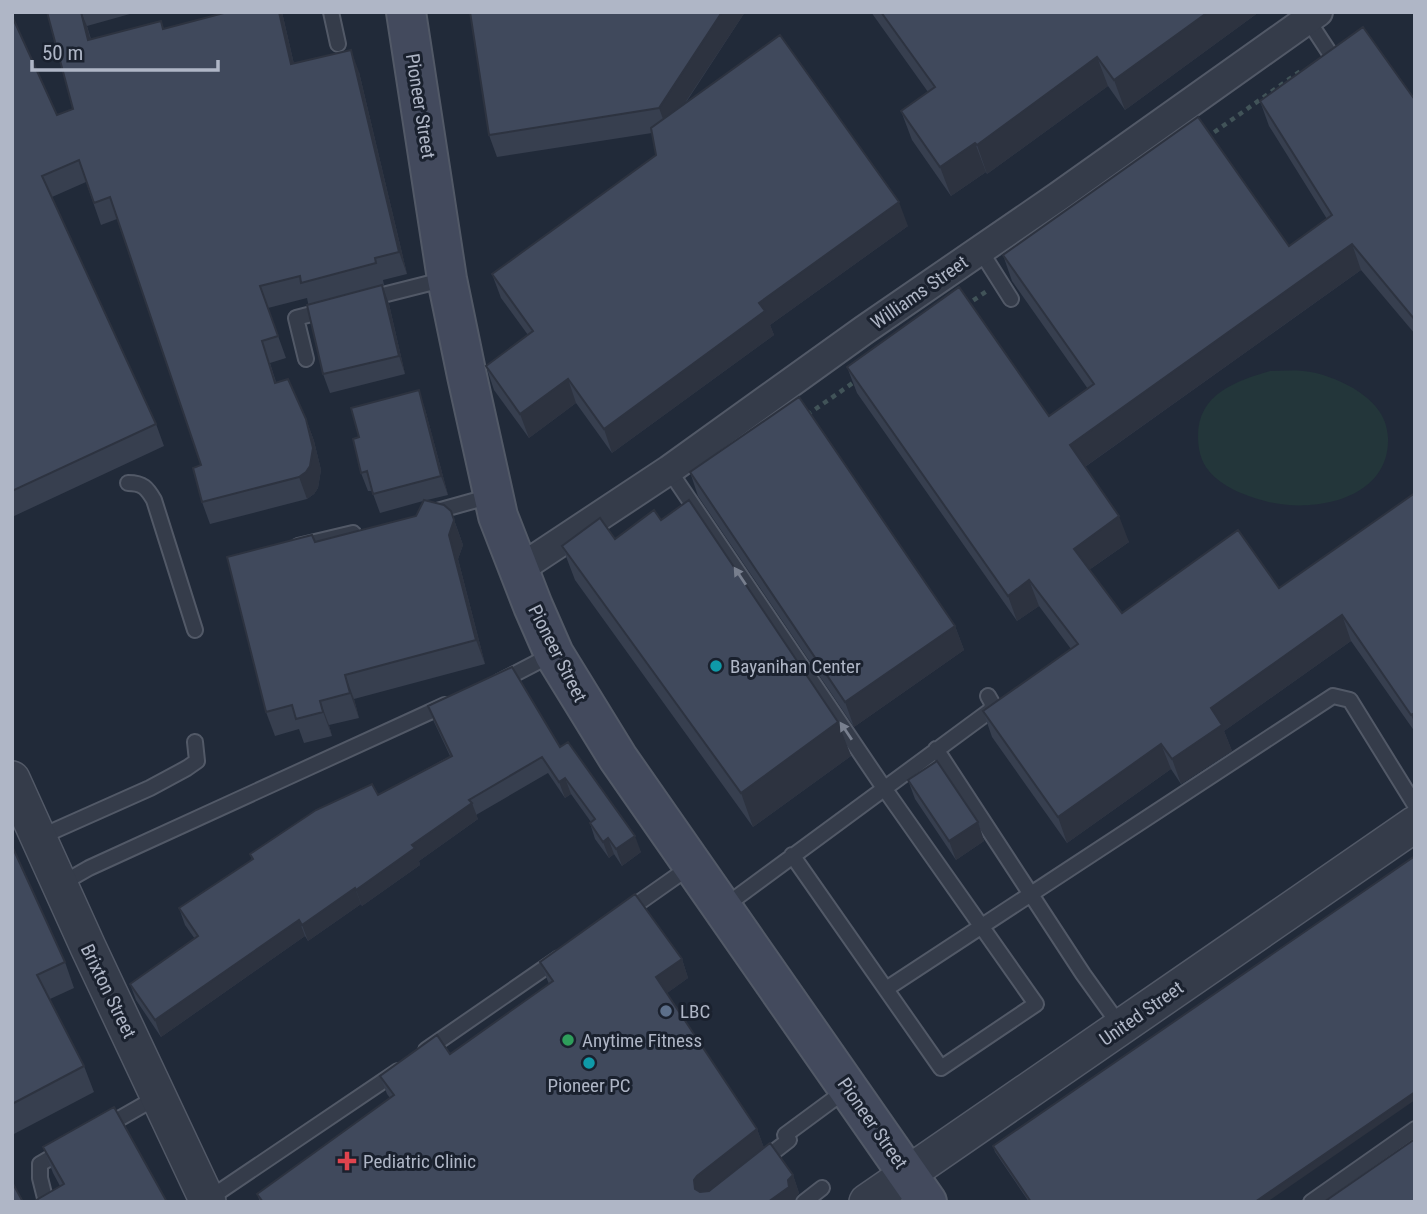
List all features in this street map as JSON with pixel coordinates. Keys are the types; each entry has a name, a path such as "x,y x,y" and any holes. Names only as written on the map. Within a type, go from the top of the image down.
{"main road":[{"name":"Pioneer Street","path":"406,12 447,279 493,495 518,570 554,654 618,758 918,1188"}],"street":[{"name":"Williams Street","path":"518,570 669,470 1313,16"},
{"name":"Brixton Street","path":"12,779 208,1201"},
{"name":"United Street","path":"867,1202 918,1188 1121,1027 1415,824"}],"lane":[{"path":"331,12 338,44"},
{"path":"1313,16 1329,52"},
{"path":"980,250 1011,299"},
{"path":"306,359 296,318 447,279"},
{"path":"669,470 884,788 1036,1004 941,1068 792,855"},
{"path":"128,483 139,483 147,488 154,500 195,629"},
{"path":"421,516 493,495"},
{"path":"278,551 369,529"},
{"path":"491,685 554,654"},
{"path":"721,908 991,710 992,703 988,696"},
{"path":"886,989 1333,696 1350,700 1415,805"},
{"path":"60,885 89,868 454,701"},
{"path":"39,837 150,788 187,768 197,761 195,742"},
{"path":"936,749 1083,974 1121,1027"},
{"path":"614,920 692,865"},
{"path":"208,1201 570,950"},
{"path":"745,1174 849,1088"},
{"path":"46,1202 40,1178 40,1164 160,1096"},
{"path":"1311,1202 1415,1129"},
{"path":"804,1202 822,1188"}],"path":[{"path":"1205,138 1329,52"},
{"path":"955,313 1000,282"},
{"path":"800,420 866,374"}],"green space":[{"path":"1270,371 1303,371 1329,377 1353,388 1377,408 1387,429 1385,459 1376,476 1362,489 1345,498 1325,503 1284,505 1235,490 1209,471 1202,459 1198,441 1204,410 1212,400 1232,385"}],"building":[{"path":"47,12 81,12 88,40 161,21 163,29 223,12 279,12 291,64 351,50 399,252 375,258 376,263 301,283 300,276 260,286 278,336 262,341 275,383 288,379 306,419 313,448 310,466 299,477 202,502 193,468 201,465 110,197 94,203 79,160 42,176 156,424 12,491 12,16 57,115 73,109"},
{"path":"470,12 722,12 659,108 489,135"},
{"path":"881,12 1208,12 1114,80 1097,57 977,145 975,143 940,167 901,111 935,87"},
{"path":"1363,27 1415,100 1415,320 1352,244 1070,445 1119,516 1074,549 1122,613 1238,530 1279,588 1415,493 1415,713 1411,715 1342,615 1211,708 1222,725 1172,759 1161,744 1058,817 983,711 1078,644 1029,580 1008,596 847,367 959,287 1049,416 1094,384 1003,255 1198,117 1289,246 1332,215 1260,101"},
{"path":"780,35 899,202 759,303 765,311 604,429 568,379 520,414 486,366 533,331 492,274 656,155 651,128"},
{"path":"382,285 399,356 323,374 307,305"},
{"path":"419,390 441,476 373,494 367,471 361,473 353,439 359,437 351,408"},
{"path":"799,397 955,626 845,702 690,472"},
{"path":"424,500 444,505 451,511 454,520 449,535 476,640 345,675 350,693 320,701 323,712 296,719 292,705 266,712 227,557 312,535 315,542 416,516"},
{"name":"Bayanihan Center","path":"689,500 838,722 741,793 562,546 600,518 615,539 654,510 661,520"},
{"path":"512,667 560,747 568,742 635,836 616,849 608,838 603,842 590,823 595,819 565,778 559,782 542,757 469,800 472,803 412,845 415,848 356,890 355,888 302,925 299,920 155,1020 130,984 198,936 179,908 253,859 250,854 316,810 372,784 378,795 452,756 428,706"},
{"path":"937,761 978,822 949,841 908,780"},
{"path":"12,846 65,962 37,975 84,1066 12,1104"},
{"path":"1415,856 1415,1092 1255,1202 1031,1202 993,1146"},
{"name":"Pioneer PC","path":"635,894 682,959 656,977 757,1129 697,1176 694,1180 695,1189 700,1192 709,1191 770,1143 793,1175 788,1180 789,1187 768,1202 263,1202 257,1194 394,1095 380,1076 437,1035 450,1054 553,981 540,962"},
{"path":"114,1107 167,1202 33,1202 64,1184 43,1147"},
{"path":"1415,1139 1415,1202 1324,1202"},
{"path":"12,1182 23,1202 12,1202"}],"place":[{"name":"Bayanihan Center","path":"716,666"},
{"name":"LBC","path":"666,1011"},
{"name":"Anytime Fitness","path":"568,1040"},
{"name":"Pioneer PC","path":"589,1063"},
{"name":"Pediatric Clinic","path":"347,1161"}]}
